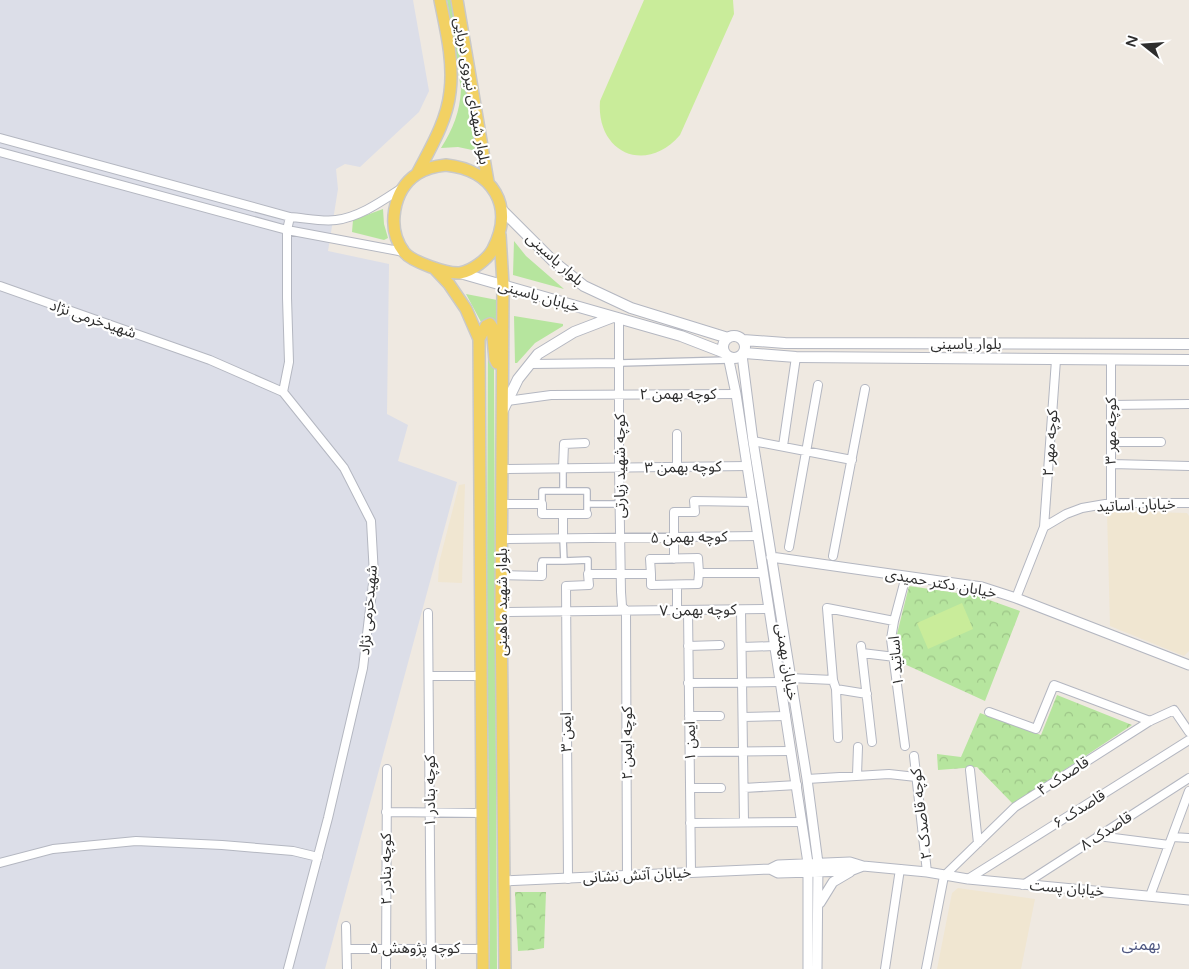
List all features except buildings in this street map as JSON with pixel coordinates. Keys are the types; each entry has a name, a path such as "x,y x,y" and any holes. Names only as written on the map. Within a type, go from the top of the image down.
{"main road":[{"name":"بلوار شهدای نیروی دریایی","path":"417,174 442,120 450,94 452,71 440,0"},
{"name":"بلوار شهدای نیروی دریایی","path":"457,0 488,182"},
{"path":"461,166 476,172 488,182 496,194 501,209 502,222 500,236 491,252 477,265 460,273 434,268 418,262 404,252 396,237 393,219 396,202 404,186 417,174 431,167 461,166"},
{"name":"بلوار یاسینی","path":"501,209 554,262 584,286 631,308 728,338"},
{"name":"بلوار شهید ماهینی","path":"500,236 503,285 502,371 505,406 502,469 501,612 505,881 504,969"},
{"name":"بلوار شهید ماهینی","path":"434,268 450,284 466,309 479,339 483,969"},
{"name":"خیابان یاسینی","path":"460,273 616,318"},
{"path":"505,406 518,379 538,354 574,332 616,318 681,336 727,356 735,358 743,354 745,346 743,340 734,336 728,338 723,347 727,356"},
{"path":"479,339 486,326 490,324 492,327 495,359 502,371"},
{"name":"بلوار یاسینی","path":"743,340 785,343 1189,344"},
{"name":"بلوار یاسینی","path":"743,354 796,357 1189,360"}],"street":[{"path":"0,138 290,217 334,221 349,218 379,203 404,186"},
{"path":"0,152 288,230 404,252"},
{"path":"283,392 289,362 287,298 288,230 290,217"},
{"name":"شهیدخرمی نژاد","path":"0,286 210,360 283,392 344,468 371,521 374,575 363,668 318,857 288,969"},
{"name":"کوچه شهید زیارتی","path":"616,318 620,363 618,468 622,606 626,611"},
{"name":"خیابان بهمنی","path":"743,354 753,441 807,779 819,867 817,969"},
{"path":"530,364 620,363 727,356"},
{"name":"خیابان بهمنی","path":"727,356 736,394 809,868 808,969"},
{"path":"783,446 796,357"},
{"name":"کوچه مهر ۲","path":"1044,527 1056,360"},
{"name":"کوچه مهر ۳","path":"1111,360 1111,503"},
{"path":"789,547 818,385"},
{"path":"833,556 865,389"},
{"name":"کوچه بهمن ۲","path":"505,406 551,395 736,394"},
{"path":"1111,405 1189,404"},
{"path":"677,434 677,467"},
{"path":"753,441 852,460"},
{"path":"1112,442 1161,442"},
{"path":"564,491 564,444 585,443"},
{"path":"1112,464 1189,466"},
{"name":"کوچه بهمن ۳","path":"502,469 747,466"},
{"path":"542,491 587,491 587,514 542,514 542,504 542,491"},
{"path":"674,559 674,512 695,512 694,501 752,502"},
{"name":"خیابان اساتید","path":"1044,527 1066,514 1082,508 1111,503 1189,503"},
{"path":"502,504 542,504"},
{"path":"587,504 620,504"},
{"path":"563,514 564,560"},
{"path":"1016,598 1044,527"},
{"name":"کوچه بهمن ۵","path":"502,539 757,536"},
{"name":"خیابان دکتر حمیدی","path":"771,557 982,588 1016,598 1189,665"},
{"path":"698,558 699,573 698,584 651,585 650,559 698,558"},
{"path":"502,575 542,576 542,561 564,560 588,560 588,574 651,574"},
{"path":"699,573 763,573"},
{"name":"ایمن ۳","path":"568,879 566,586 588,585 588,574"},
{"name":"اساتید ۱","path":"905,746 891,639 906,576"},
{"path":"677,585 677,610"},
{"path":"838,738 836,689 833,680 827,608 894,621"},
{"name":"کوچه بهمن ۷","path":"501,612 769,609"},
{"name":"ایمن ۱","path":"688,610 691,872"},
{"path":"741,610 744,822"},
{"name":"کوچه ایمن ۲","path":"626,611 627,876"},
{"name":"کوچه بنادر ۱","path":"428,613 431,969"},
{"path":"688,646 720,645"},
{"path":"742,647 775,646"},
{"path":"872,742 862,650 894,657"},
{"path":"429,676 480,676"},
{"path":"790,678 833,680"},
{"path":"688,683 780,682"},
{"path":"989,712 1036,729 1054,685 1150,721"},
{"path":"836,689 867,694"},
{"name":"قاصدک ۴","path":"944,876 1015,807 1150,721 1174,710 1189,732"},
{"path":"689,716 720,716"},
{"path":"743,717 786,716"},
{"name":"قاصدک ۶","path":"968,879 1189,740"},
{"path":"857,775 858,747"},
{"path":"690,752 791,751"},
{"name":"کوچه قاصدک ۲","path":"914,756 927,872"},
{"name":"کوچه بنادر ۲","path":"386,969 387,769"},
{"path":"970,770 978,843"},
{"path":"807,779 889,774 916,777"},
{"name":"قاصدک ۸","path":"1023,884 1189,778"},
{"path":"744,788 797,786"},
{"path":"690,788 721,788"},
{"path":"1150,896 1189,791"},
{"path":"386,812 482,813"},
{"path":"690,823 802,822"},
{"path":"1098,836 1170,841 1189,838"},
{"path":"0,863 53,849 136,841 293,851 318,857"},
{"path":"809,868 850,862 863,866 927,872"},
{"path":"818,906 833,882 850,871 863,866"},
{"path":"819,867 850,871"},
{"name":"خیابان آتش نشانی","path":"505,881 770,869 778,873 809,868"},
{"path":"885,969 900,869"},
{"name":"خیابان پست","path":"927,872 968,879 1189,900"},
{"path":"926,969 944,876"},
{"path":"346,926 347,969"},
{"name":"کوچه پژوهش ۵","path":"347,949 483,949"}],"shaded area":[{"path":"0,0 413,0 429,91 419,112 360,167 345,164 336,169 338,189 328,251 389,264 387,414 408,425 398,461 457,482 325,969 0,969"},
{"path":"465,484 462,583 438,582 439,563 459,485"},
{"path":"1107,511 1187,513 1189,516 1189,651 1184,656 1110,626"},
{"path":"958,888 1035,899 1021,969 937,969 952,893"}],"green space":[{"path":"447,0 453,0 477,151 458,147 441,148 455,120 461,89"},
{"path":"644,0 733,0 734,14 680,135 667,147 653,154 639,156 626,152 615,145 606,134 601,119 600,101"},
{"path":"383,209 384,224 388,238 384,240 352,232 353,220"},
{"path":"514,241 526,256 564,289 513,275"},
{"path":"466,294 497,300 497,323 488,319 481,322"},
{"path":"514,316 563,324 563,326 535,343 515,363"},
{"path":"488,329 490,359 494,368 497,969 490,969 487,592"},
{"path":"909,586 978,596 1020,611 985,701 900,662 897,634"},
{"path":"962,603 973,629 928,649 917,623"},
{"path":"1057,695 1132,725 1013,804 977,767 938,770 937,754 961,757 980,713 1041,735"},
{"path":"515,892 546,892 544,948 518,951"}],"district":[{"name":"بهمنی","path":"1141,944"}]}
